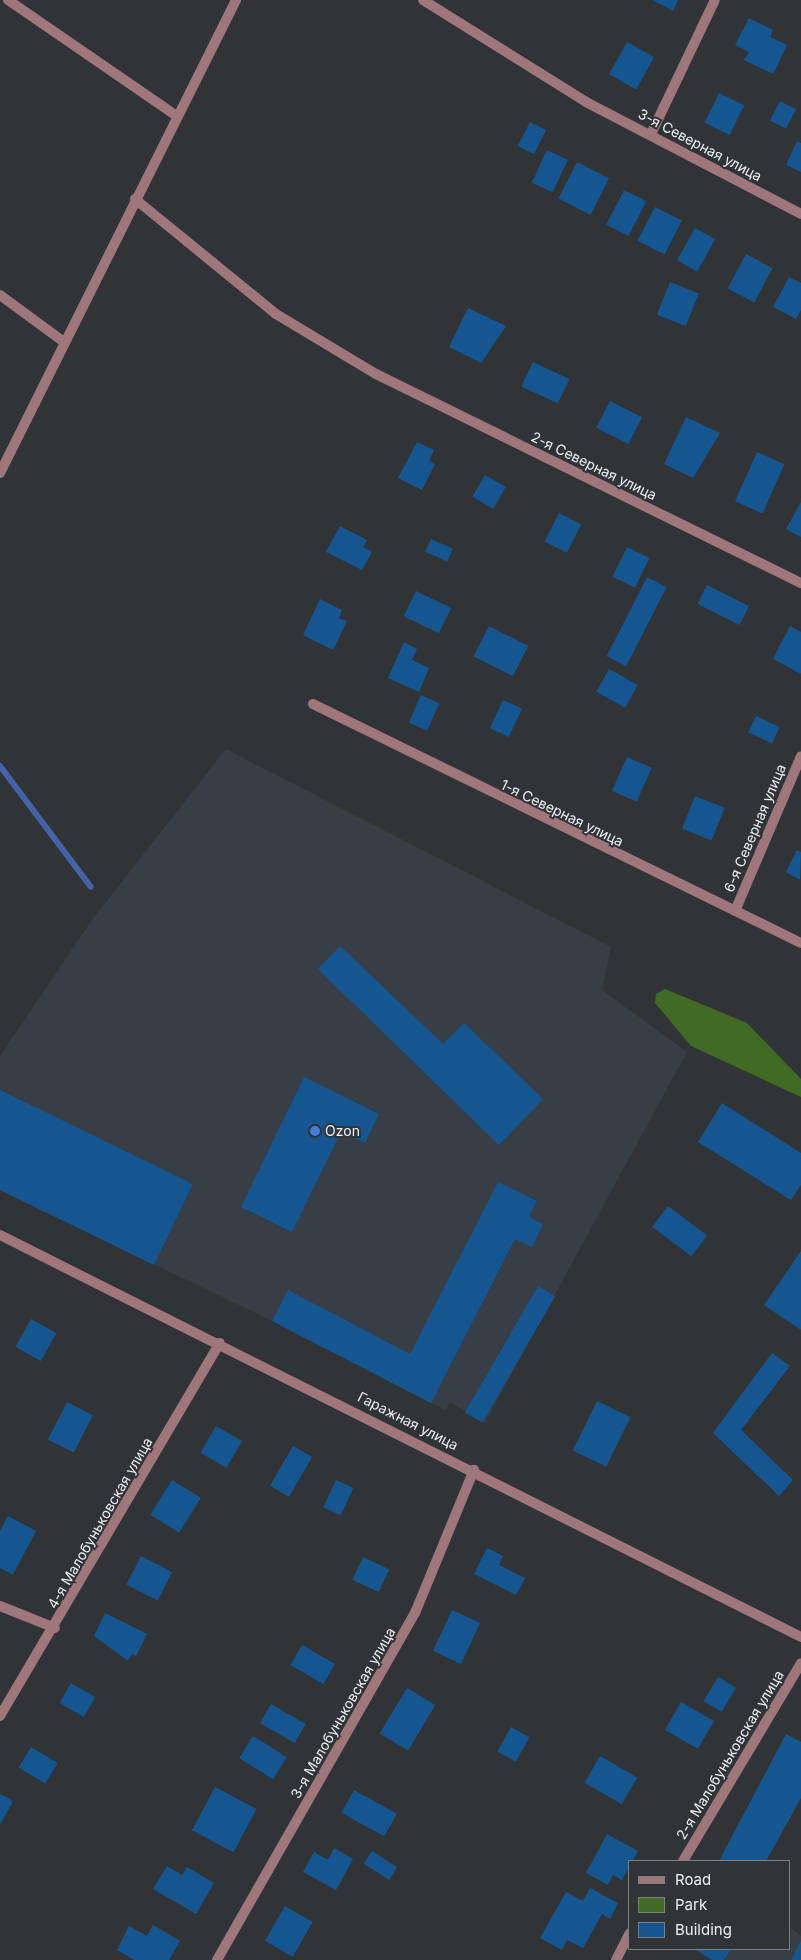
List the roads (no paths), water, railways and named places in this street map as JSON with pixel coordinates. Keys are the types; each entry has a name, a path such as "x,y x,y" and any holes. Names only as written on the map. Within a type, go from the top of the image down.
{"street":[{"path":"8,0 177,116"},
{"path":"0,473 135,199 236,0"},
{"name":"3-я Северная улица","path":"423,0 586,102 801,214"},
{"path":"650,134 716,0"},
{"name":"2-я Северная улица","path":"135,199 276,314 376,374 801,583"},
{"path":"0,295 64,342"},
{"name":"1-я Северная улица","path":"313,704 801,943"},
{"name":"6-я Северная улица","path":"734,911 801,756"},
{"name":"Гаражная улица","path":"0,1235 220,1342 801,1637"},
{"name":"4-я Малобуньковская улица","path":"0,1716 55,1628 220,1342"},
{"name":"3-я Малобуньковская улица","path":"217,1960 415,1613 474,1470"},
{"path":"0,1606 55,1628"},
{"name":"2-я Малобуньковская улица","path":"684,1860 801,1663"},
{"path":"616,1960 628,1937"}],"waterway":[{"path":"0,766 91,887"}],"place":[{"name":"Ozon","path":"315,1131"}]}
